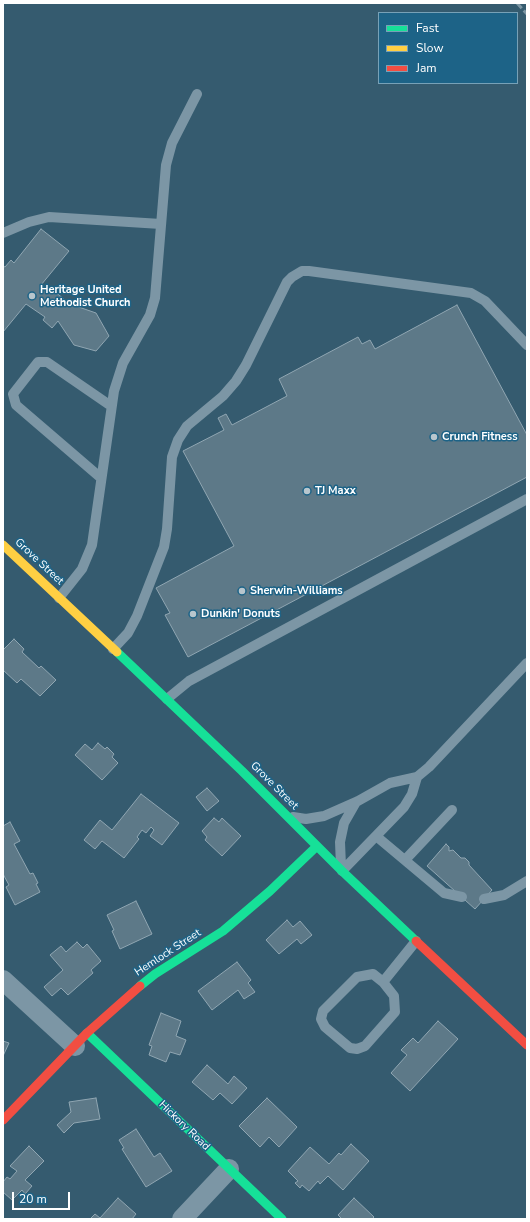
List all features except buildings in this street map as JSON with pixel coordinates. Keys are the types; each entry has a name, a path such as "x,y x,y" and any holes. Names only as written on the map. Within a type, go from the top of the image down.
{"main road":[{"name":"Grove Street","path":"3,545 167,699 342,871 527,1045"},
{"name":"Hemlock Street","path":"3,1120 81,1040 125,998 155,974 223,931 270,891 317,846"},
{"name":"Hickory Road","path":"81,1040 229,1170 282,1219"}],"street":[{"name":"Hickory Road","path":"3,980 81,1040"},
{"path":"182,1219 229,1170"}],"lane":[{"path":"59,598 79,574 92,545 95,532 111,406 123,363 153,307 168,153 197,94"},
{"path":"3,233 29,222 49,217 161,224"},
{"path":"113,649 128,633 138,616 164,547 167,529 172,457 178,440 186,426 223,396 236,381 246,365 287,282 292,277 302,271 309,271 471,293 485,301 527,345"},
{"path":"101,478 16,405 13,394 38,362 47,362 111,406"},
{"path":"167,699 181,686 197,676 527,499"},
{"path":"287,816 298,818 315,818 332,813 358,801 390,783 417,777 429,767 527,663"},
{"path":"342,871 404,807 412,794 417,777"},
{"path":"342,871 340,851 342,832 347,816 358,801"},
{"path":"405,860 452,810"},
{"path":"376,836 444,893 462,897"},
{"path":"484,898 504,895 527,881"},
{"path":"383,982 416,941"},
{"path":"373,974 383,982 394,996 395,1012 365,1046 358,1049 350,1048 324,1027 321,1019 323,1011 357,977 373,974"}],"railway":[{"path":"517,3 527,14"}],"traffic: fast":[{"path":"117,652 242,771 342,871 416,941"},
{"path":"140,986 155,974 223,931 270,891 317,846"},
{"path":"87,1033 282,1219"}],"traffic: slow":[{"path":"3,545 117,652"}],"traffic: jam":[{"path":"416,941 527,1045"},
{"path":"3,1120 87,1033 140,986"}],"place":[{"name":"Heritage United Methodist Church","path":"32,296"},
{"name":"Crunch Fitness","path":"434,437"},
{"name":"TJ Maxx","path":"307,491"},
{"name":"Sherwin-Williams","path":"242,591"},
{"name":"Dunkin' Donuts","path":"193,614"}]}
